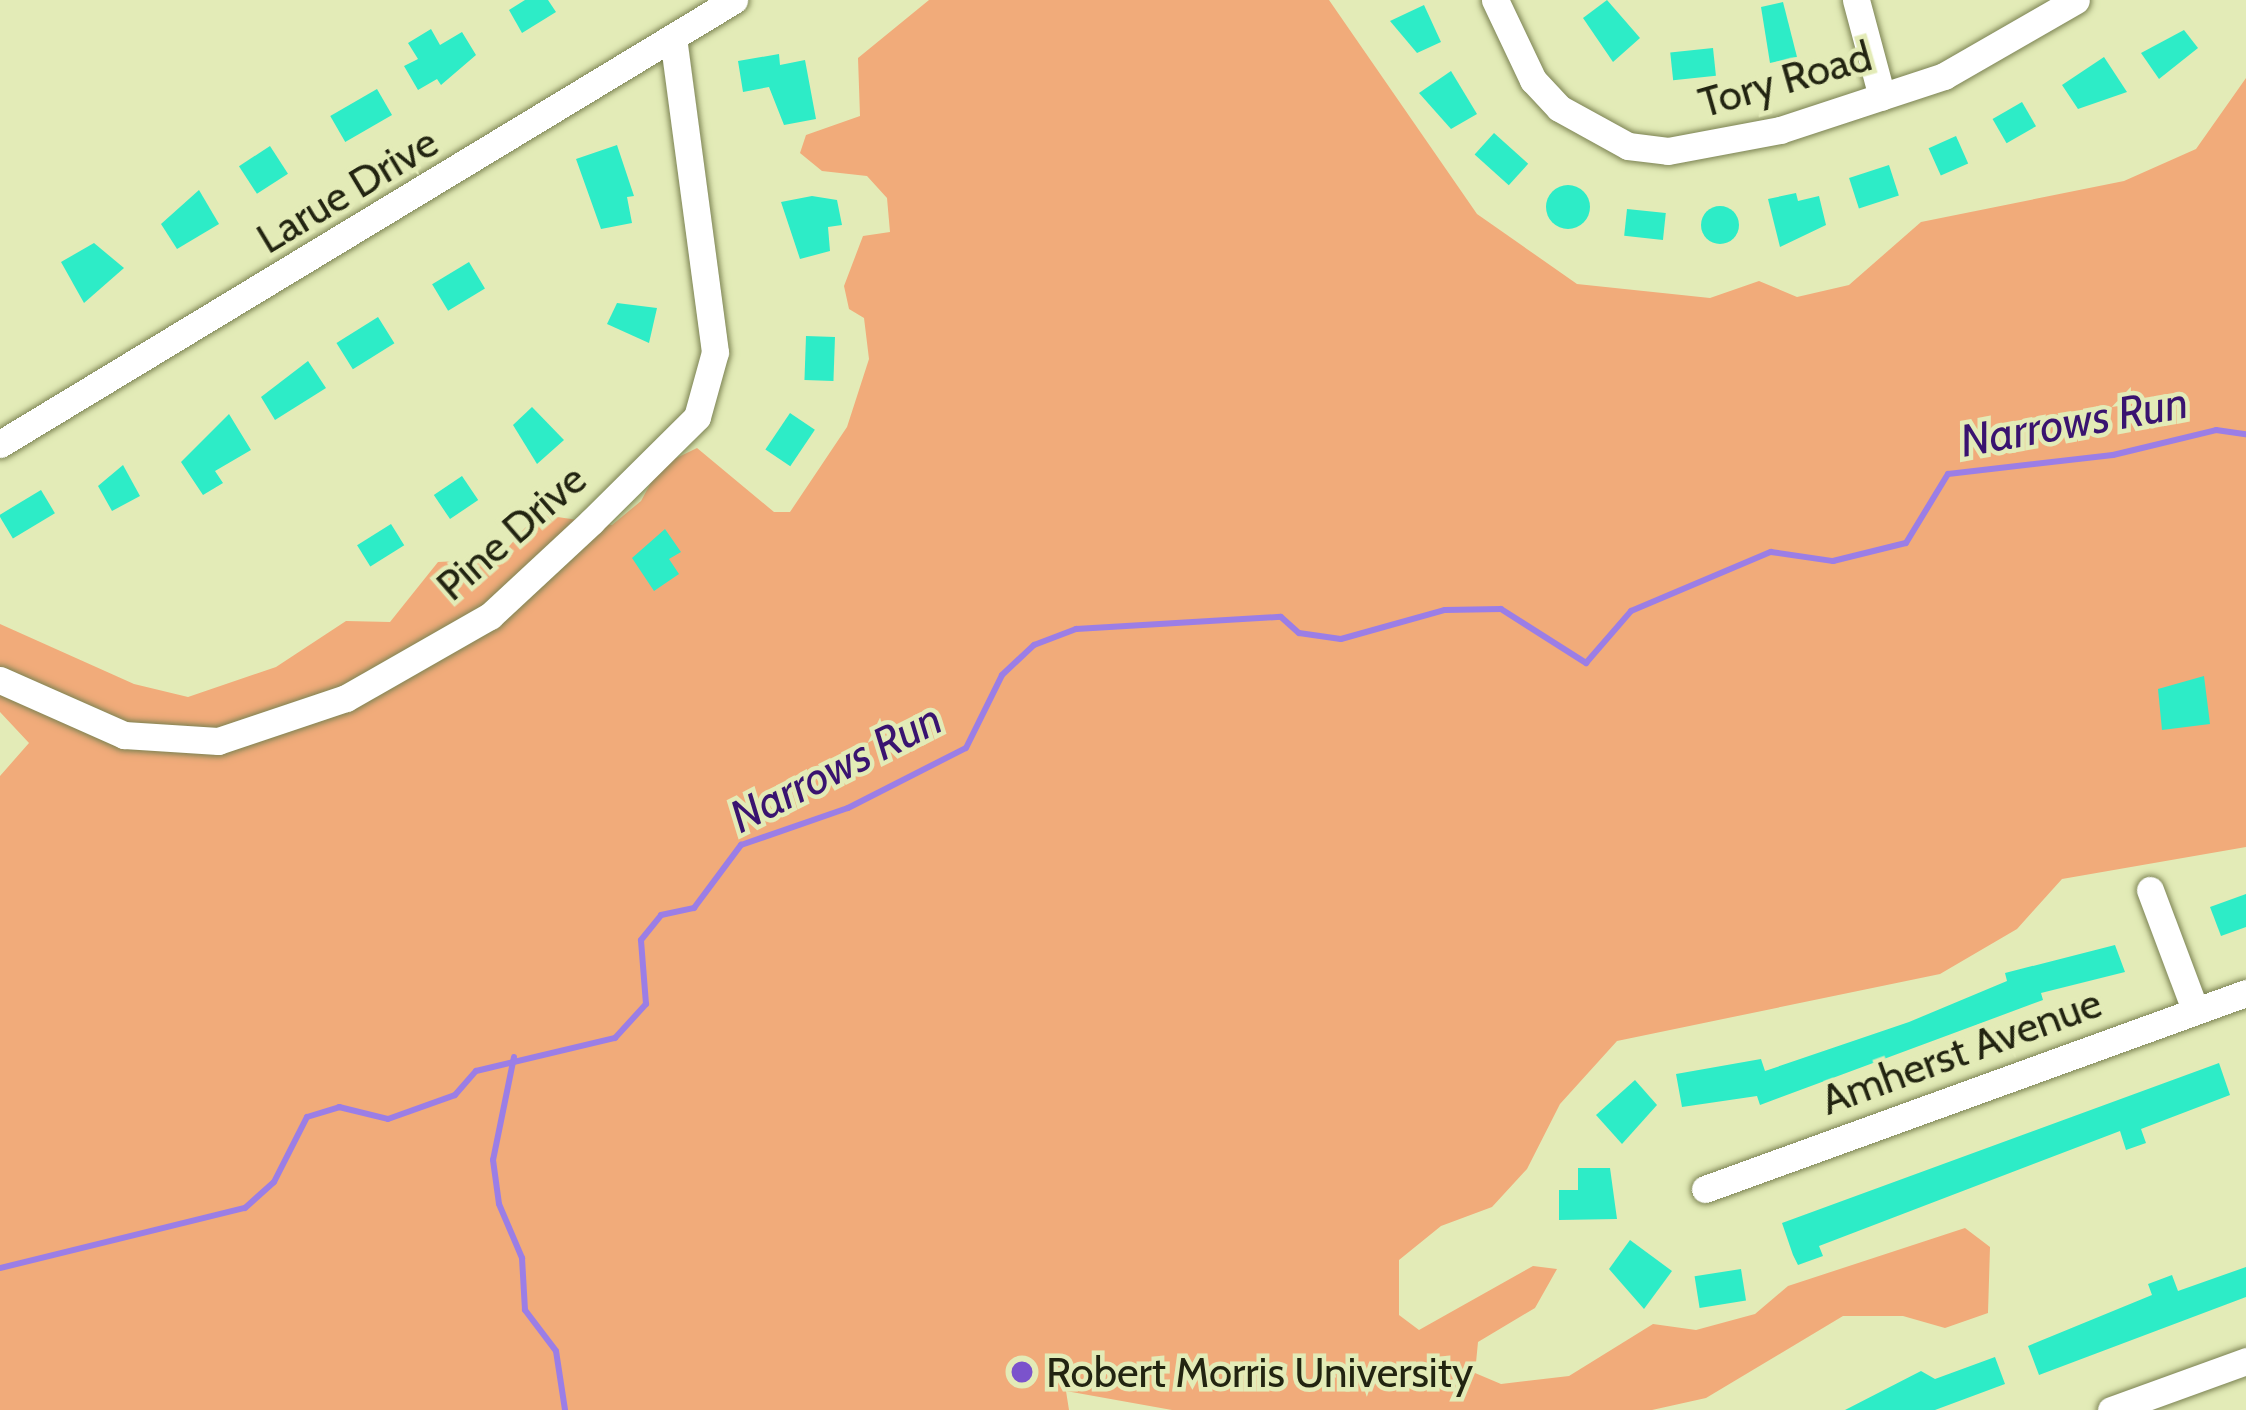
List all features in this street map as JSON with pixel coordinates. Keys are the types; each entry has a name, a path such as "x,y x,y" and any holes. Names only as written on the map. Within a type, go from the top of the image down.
{"street":[{"name":"Larue Drive","path":"0,444 734,0"},
{"name":"Tory Road","path":"1495,0 1533,80 1558,108 1628,146 1716,147 1943,76 2076,0"},
{"path":"1856,0 1882,97"},
{"name":"Pine Drive","path":"0,680 124,735 218,742 346,698 490,616 591,522 697,417 715,352 674,39"},
{"path":"2150,890 2195,1010"},
{"name":"Amherst Avenue","path":"1705,1189 2246,993"},
{"path":"2111,1410 2246,1361"}],"shaded area":[{"path":"929,0 1329,0 1477,214 1577,284 1710,298 1759,281 1797,297 1849,285 1921,222 2124,181 2196,149 2246,78 2246,847 2062,879 2017,929 1940,974 1617,1041 1560,1104 1527,1169 1492,1207 1441,1226 1399,1260 1399,1315 1419,1330 1533,1266 1557,1269 1535,1308 1478,1342 1475,1373 1501,1384 1569,1376 1653,1324 1696,1330 1755,1314 1788,1286 1965,1228 1990,1247 1988,1313 1945,1328 1903,1316 1843,1316 1706,1398 1652,1410 1172,1410 1066,1391 1069,1410 0,1410 0,776 29,743 0,712 0,624 134,684 188,697 276,667 346,621 390,622 438,562 498,559 537,514 612,525 641,501 660,466 697,448 774,512 790,512 847,427 869,359 864,318 849,309 844,286 863,236 890,232 887,198 867,176 822,171 800,153 806,135 860,116 858,58"}],"building":[{"path":"525,0 548,0 556,12 522,33 509,10"},
{"path":"1607,0 1640,38 1613,62 1583,18"},
{"path":"1783,2 1797,57 1770,63 1761,7"},
{"path":"1424,5 1441,42 1417,53 1390,21"},
{"path":"431,29 440,45 462,32 476,55 441,85 437,79 418,90 404,66 418,59 408,43"},
{"path":"2184,30 2198,48 2159,79 2141,53"},
{"path":"1713,48 1716,76 1673,80 1670,52"},
{"path":"779,54 780,65 805,60 816,119 784,125 769,87 743,92 738,61"},
{"path":"2104,57 2127,92 2078,109 2062,85"},
{"path":"1451,71 1477,114 1451,129 1419,93"},
{"path":"377,89 392,115 345,142 330,116"},
{"path":"2022,102 2036,126 2007,143 1993,119"},
{"path":"1494,133 1528,164 1509,185 1475,155"},
{"path":"1956,136 1968,163 1941,176 1929,148"},
{"path":"617,145 634,196 627,197 632,223 601,229 576,159"},
{"path":"270,146 288,174 257,194 239,166"},
{"path":"1889,165 1899,195 1859,208 1849,178"},
{"path":"1568,185 1584,191 1590,207 1584,223 1568,229 1552,223 1546,207 1552,191"},
{"path":"199,190 219,224 177,249 161,224"},
{"path":"1796,193 1798,201 1819,196 1826,225 1780,247 1768,199"},
{"path":"812,196 837,200 842,225 828,227 830,251 800,259 781,202"},
{"path":"1720,206 1733,212 1739,225 1733,238 1720,244 1707,238 1701,225 1707,212"},
{"path":"1627,209 1666,213 1663,240 1624,236"},
{"path":"94,243 124,268 84,303 61,262"},
{"path":"469,262 485,289 448,311 432,284"},
{"path":"617,303 657,308 649,343 607,324"},
{"path":"378,317 394,343 353,369 336,343"},
{"path":"806,336 835,337 833,381 804,380"},
{"path":"308,361 326,388 275,420 261,397"},
{"path":"532,407 564,440 537,464 513,425"},
{"path":"790,413 815,430 790,466 765,449"},
{"path":"229,414 251,450 215,471 223,483 203,495 181,462"},
{"path":"123,465 140,496 112,511 98,486"},
{"path":"462,476 478,500 450,519 434,495"},
{"path":"41,490 55,513 13,538 0,515"},
{"path":"391,524 404,545 370,566 357,545"},
{"path":"665,529 681,552 669,559 679,574 654,591 632,558"},
{"path":"2204,676 2210,724 2162,730 2158,689"},
{"path":"2246,894 2246,927 2221,936 2210,907"},
{"path":"2115,945 2125,972 2041,993 2043,1000 1760,1105 1757,1096 1682,1107 1676,1074 1761,1059 1765,1071 1909,1022 2007,981 2005,973"},
{"path":"2219,1063 2230,1095 2141,1129 2146,1143 2126,1150 2120,1131 1819,1246 1823,1256 1798,1265 1793,1255 1782,1223"},
{"path":"1635,1080 1657,1105 1622,1144 1596,1115"},
{"path":"1578,1168 1610,1168 1617,1219 1559,1220 1559,1190 1578,1190"},
{"path":"1630,1240 1672,1271 1644,1309 1609,1269"},
{"path":"2246,1267 2246,1297 2039,1375 2028,1346 2152,1295 2148,1284 2172,1275 2178,1291"},
{"path":"1741,1269 1746,1301 1700,1308 1695,1276"},
{"path":"1995,1357 2005,1384 1935,1410 1845,1410 1921,1371 1935,1379"}],"waterway":[{"name":"Narrows Run","path":"0,1268 245,1208 274,1182 307,1117 339,1107 388,1119 455,1095 476,1071 615,1038 646,1004 641,940 661,915 694,908 741,845 848,808 966,748 1002,675 1034,645 1076,629 1281,617 1299,633 1341,639 1445,610 1501,609 1586,663 1631,611 1771,552 1833,561 1906,543 1948,474 2113,455 2216,430 2246,434"},
{"path":"514,1057 493,1160 499,1204 522,1258 525,1310 556,1351 565,1410"}],"place":[{"name":"Robert Morris University","path":"1022,1372"}]}
